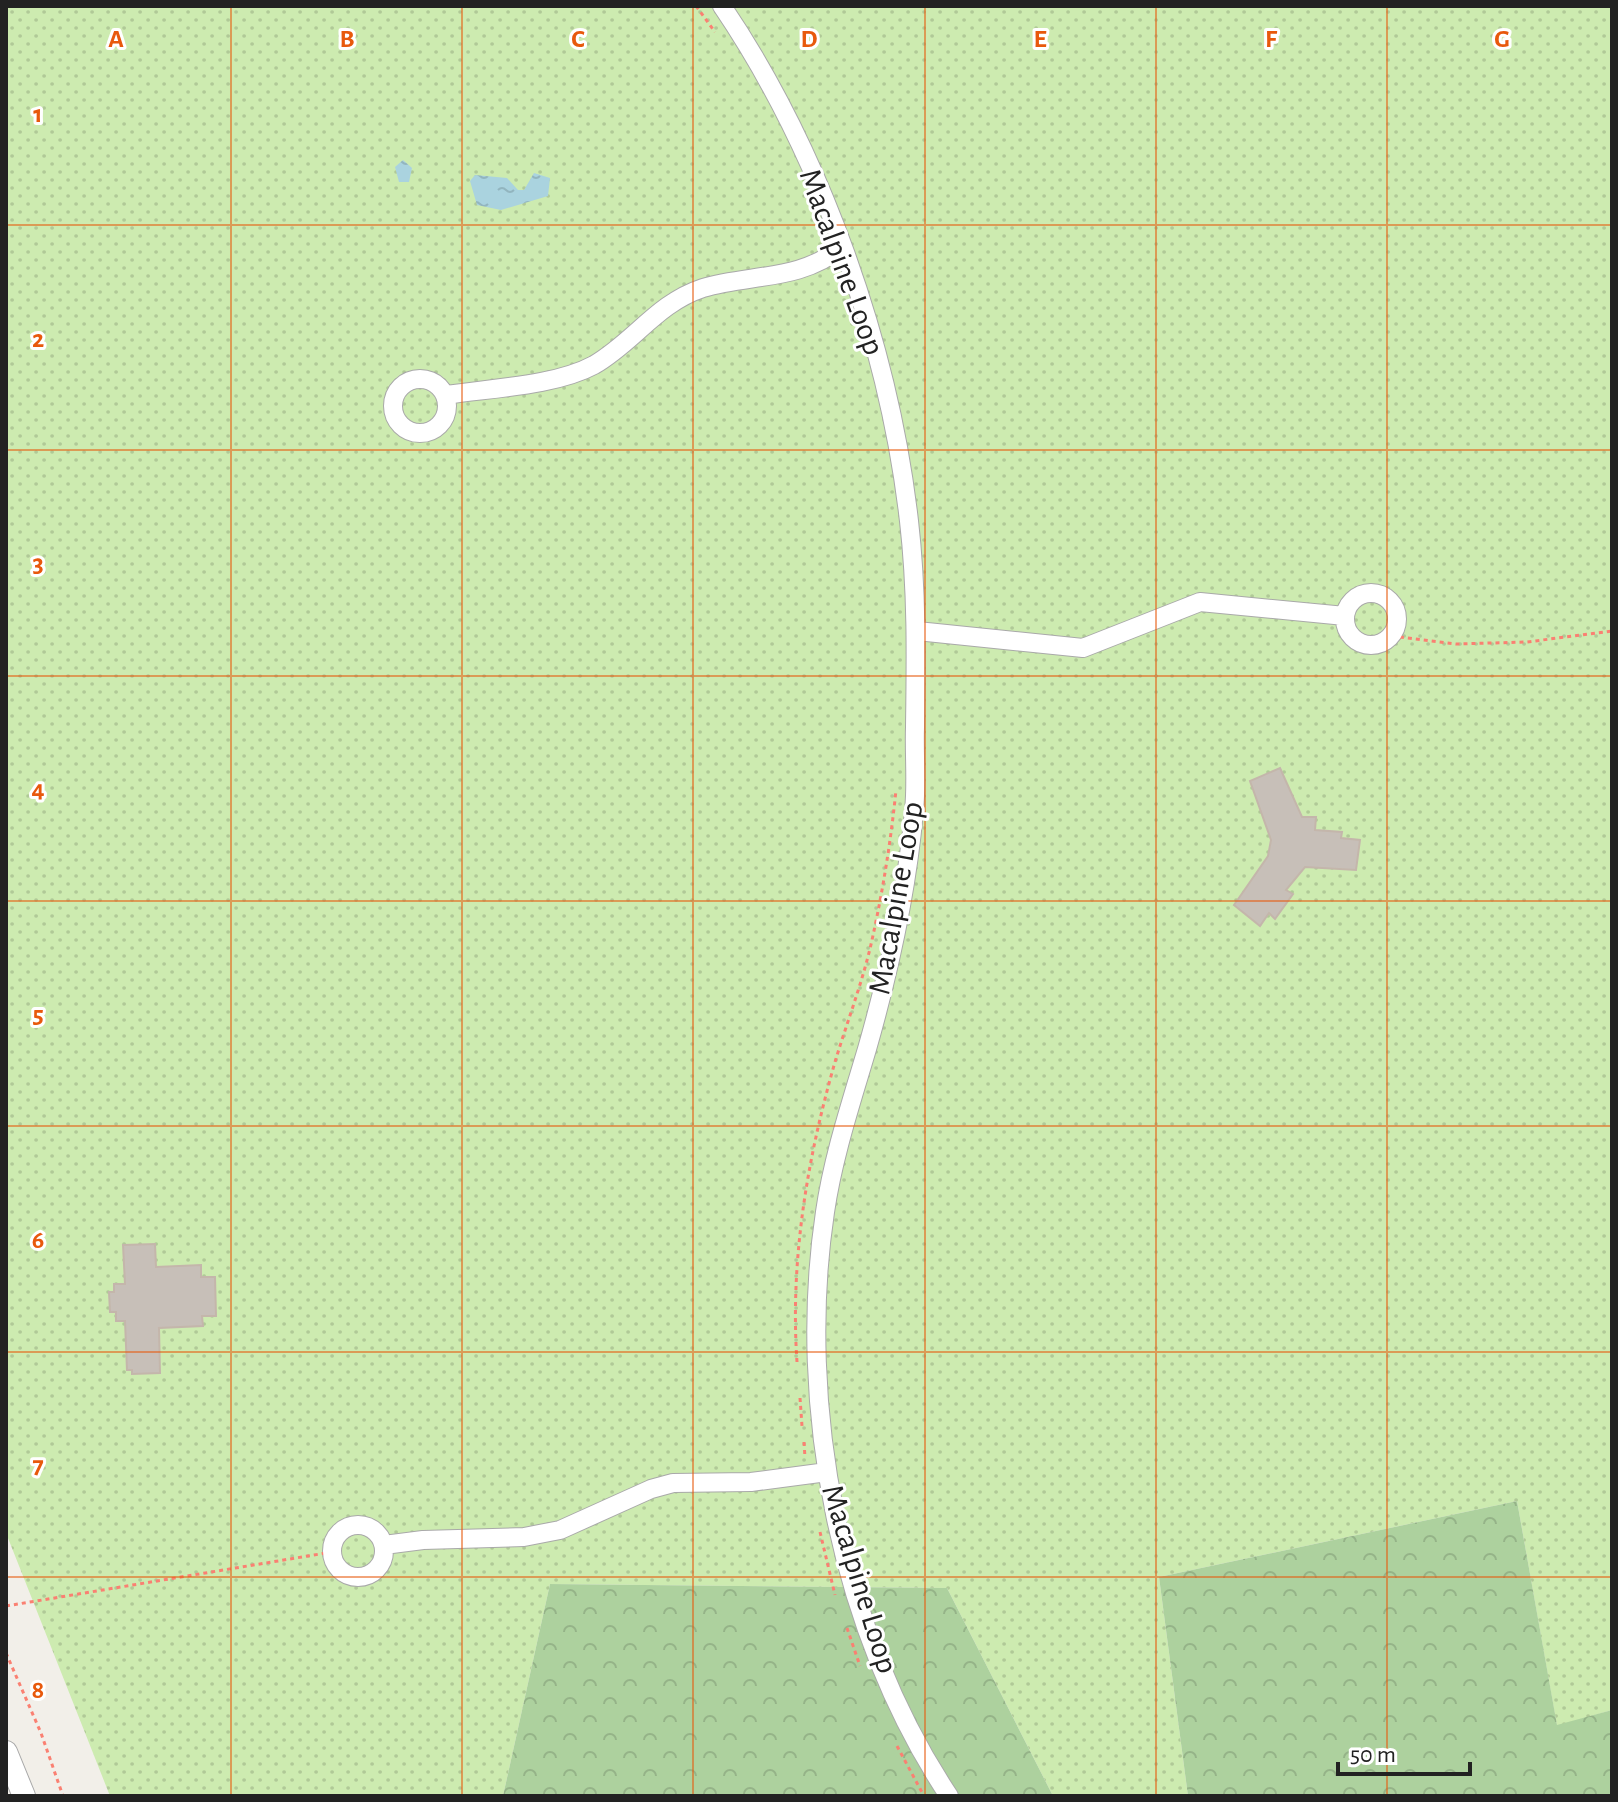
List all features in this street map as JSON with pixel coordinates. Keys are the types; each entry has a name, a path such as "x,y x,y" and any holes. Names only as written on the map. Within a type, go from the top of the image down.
{"street":[{"name":"Macalpine Loop","path":"722,6 744,39 800,144 841,247 873,338 893,423 909,520 917,631 915,807 893,948 844,1122 825,1212 817,1304 820,1412 837,1527 868,1630 898,1701 949,1796"},
{"path":"446,395 572,375 597,363 668,304 703,288 796,272 829,258 841,247"},
{"path":"1360,595 1382,595 1397,612 1392,636 1374,646 1363,644 1347,630 1345,616 1350,603 1360,595"},
{"path":"917,631 1083,648 1200,602 1345,616"},
{"path":"384,1545 423,1540 524,1537 560,1530 651,1489 673,1483 751,1482 827,1472"},
{"path":"357,1525 378,1533 384,1545 385,1557 379,1568 361,1578 341,1572 332,1552 338,1535 357,1525"},
{"path":"6,1752 24,1796"}],"path":[{"path":"696,6 722,43"},
{"path":"1392,636 1456,644 1527,642 1612,631"},
{"path":"798,1374 794,1311 806,1181 834,1066 872,943 890,850 896,787"},
{"path":"799,1390 807,1474"},
{"path":"817,1522 838,1603"},
{"path":"6,1606 332,1552"},
{"path":"843,1618 865,1676"},
{"path":"6,1653 41,1733 63,1796"},
{"path":"893,1734 924,1796"}],"green space":[{"path":"6,6 1612,6 1612,1710 1557,1726 1517,1501 1159,1577 1188,1796 1053,1796 947,1588 550,1584 503,1796 110,1796 6,1533"},
{"path":"1517,1501 1557,1725 1612,1710 1612,1796 1188,1796 1159,1577"},
{"path":"550,1584 947,1588 1053,1796 503,1796"}],"water":[{"path":"403,160 412,168 409,182 399,182 395,167"},
{"path":"534,173 550,178 548,196 501,210 477,205 470,181 475,175 507,178 518,190 524,190"}],"building":[{"path":"1280,768 1302,817 1316,817 1315,830 1342,832 1341,838 1360,840 1356,870 1305,867 1286,890 1293,894 1275,919 1269,913 1260,926 1234,905 1268,856 1271,840 1250,781"},
{"path":"155,1244 156,1267 201,1265 201,1277 215,1277 216,1316 202,1316 203,1326 159,1328 160,1373 132,1374 132,1370 127,1370 125,1321 116,1321 116,1312 110,1312 109,1292 114,1292 114,1284 125,1284 123,1245"}]}
